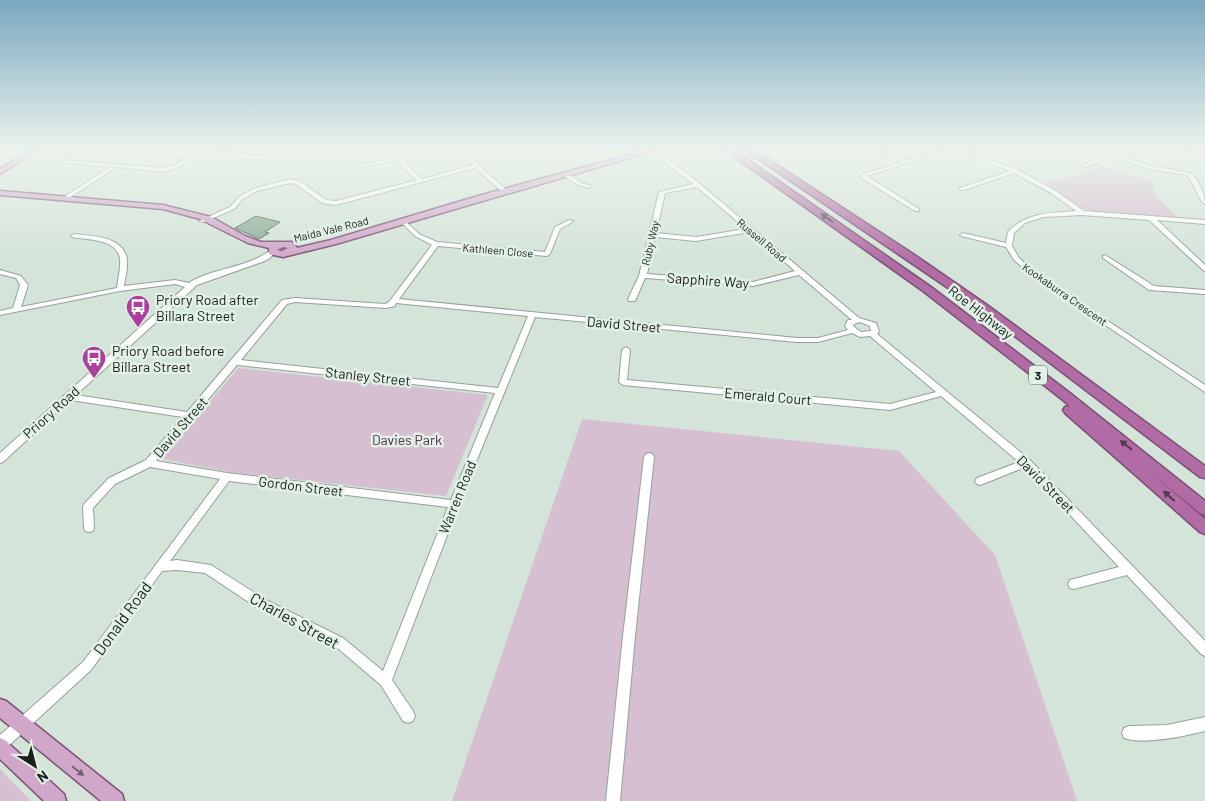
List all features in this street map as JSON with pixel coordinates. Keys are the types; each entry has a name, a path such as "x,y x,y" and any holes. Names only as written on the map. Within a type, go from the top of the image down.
{"highway":[{"name":"Roe Highway","path":"783,187 867,245 1059,391 1205,509"},
{"name":"Roe Highway","path":"806,187 984,307 1205,473"},
{"path":"867,245 998,348 1205,528"},
{"path":"984,307 1112,396 1205,466"}],"main road":[{"name":"Maida Vale Road","path":"204,220 237,242 265,248 272,252 379,229 517,187"},
{"name":"Maida Vale Road","path":"1,193 152,205 176,210 204,220 245,240 266,245 280,245 288,250"},
{"path":"272,252 272,249 280,245"},
{"path":"0,707 115,801"},
{"path":"0,745 57,801"}],"street":[{"path":"62,197 78,187"},
{"path":"204,220 232,208 241,198 263,187"},
{"path":"305,187 324,202 332,203 394,187"},
{"path":"503,187 506,190"},
{"name":"Ruby Way","path":"632,299 642,276 662,192 686,187"},
{"name":"Russell Road","path":"701,187 857,320 873,324 876,330 872,334"},
{"path":"880,187 917,210"},
{"path":"962,189 967,187"},
{"path":"1049,187 1082,213"},
{"path":"1197,187 1205,202"},
{"path":"963,235 1009,246 1011,232 1023,222 1042,215 1082,213 1205,222"},
{"path":"1151,218 1202,262 1205,269"},
{"name":"Kathleen Close","path":"436,244 547,254 557,228 571,221"},
{"path":"395,301 436,244 417,235 404,222"},
{"path":"652,235 696,239 751,230"},
{"path":"74,236 116,245 123,256 120,289"},
{"name":"Kookaburra Crescent","path":"1009,246 1016,259 1032,274 1205,389"},
{"name":"Priory Road","path":"219,273 259,263 288,250"},
{"name":"Priory Road","path":"0,459 189,286 201,279 261,261 270,256 272,252"},
{"path":"1105,257 1152,288 1205,292"},
{"path":"0,272 19,277 24,285 16,310"},
{"name":"Sapphire Way","path":"642,276 754,284 801,272"},
{"path":"0,313 120,289 175,282 189,286"},
{"name":"David Street","path":"89,528 88,507 112,481 148,463 236,362 285,302 290,300 386,306 395,301 797,340 818,340 852,331"},
{"name":"Warren Road","path":"385,681 454,504 532,315"},
{"path":"857,320 850,324 852,331 860,334 872,334"},
{"name":"David Street","path":"872,334 1027,463 1205,650"},
{"name":"Emerald Court","path":"626,350 623,382 890,407 943,393"},
{"name":"Stanley Street","path":"236,362 500,390"},
{"path":"68,398 190,415"},
{"path":"613,801 649,457"},
{"name":"Gordon Street","path":"148,463 227,478 454,504"},
{"path":"980,481 1027,463"},
{"name":"Donald Road","path":"0,745 87,666 227,478"},
{"name":"Charles Street","path":"159,567 176,565 207,568 260,603 340,642 385,681 408,716"},
{"path":"1074,584 1128,570"},
{"path":"1129,733 1155,734 1178,732 1205,724"}],"green space":[{"path":"1053,187 1153,187 1156,196 1177,217 1090,211 1083,209"},
{"name":"Davies Park","path":"238,368 488,395 446,496 235,473 162,459"},
{"path":"582,419 899,451 995,555 1077,801 452,801"},
{"path":"0,769 31,801 0,801"}],"building":[{"path":"256,216 280,222 265,232 269,233 259,239 235,228"}],"place":[{"name":"Priory Road after Billara Street","path":"138,328"},
{"name":"Priory Road before Billara Street","path":"94,379"}]}
